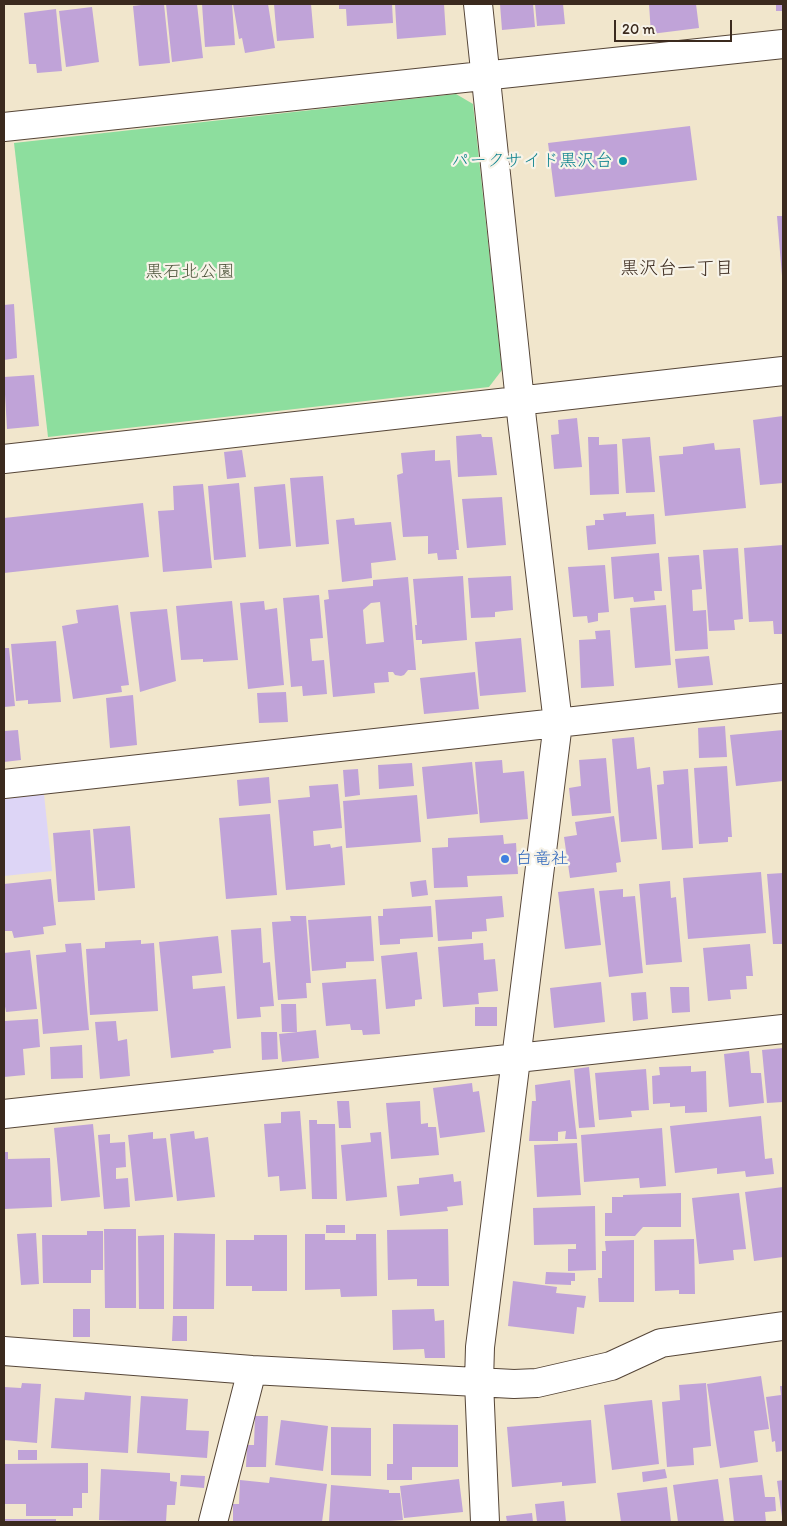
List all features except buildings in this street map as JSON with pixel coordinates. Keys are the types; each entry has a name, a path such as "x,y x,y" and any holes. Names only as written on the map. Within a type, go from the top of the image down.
{"street":[{"path":"478,4 520,400 558,723 482,1338 479,1382 485,1522"},
{"path":"4,127 783,44"},
{"path":"4,459 783,371"},
{"path":"4,784 783,698"},
{"path":"4,1114 783,1028"},
{"path":"4,1351 252,1370 514,1384 537,1382 611,1366 661,1343 783,1326"},
{"path":"213,1522 252,1370"}],"shaded area":[{"path":"44,794 52,871 4,876 4,799"}],"green space":[{"name":"黒石北公園","path":"456,94 473,104 502,370 489,387 48,437 14,143"}],"place":[{"name":"パークサイド黒沢台","path":"623,161"},
{"name":"白竜社","path":"505,859"}],"district":[{"name":"黒沢台一丁目","path":"677,269"}]}
